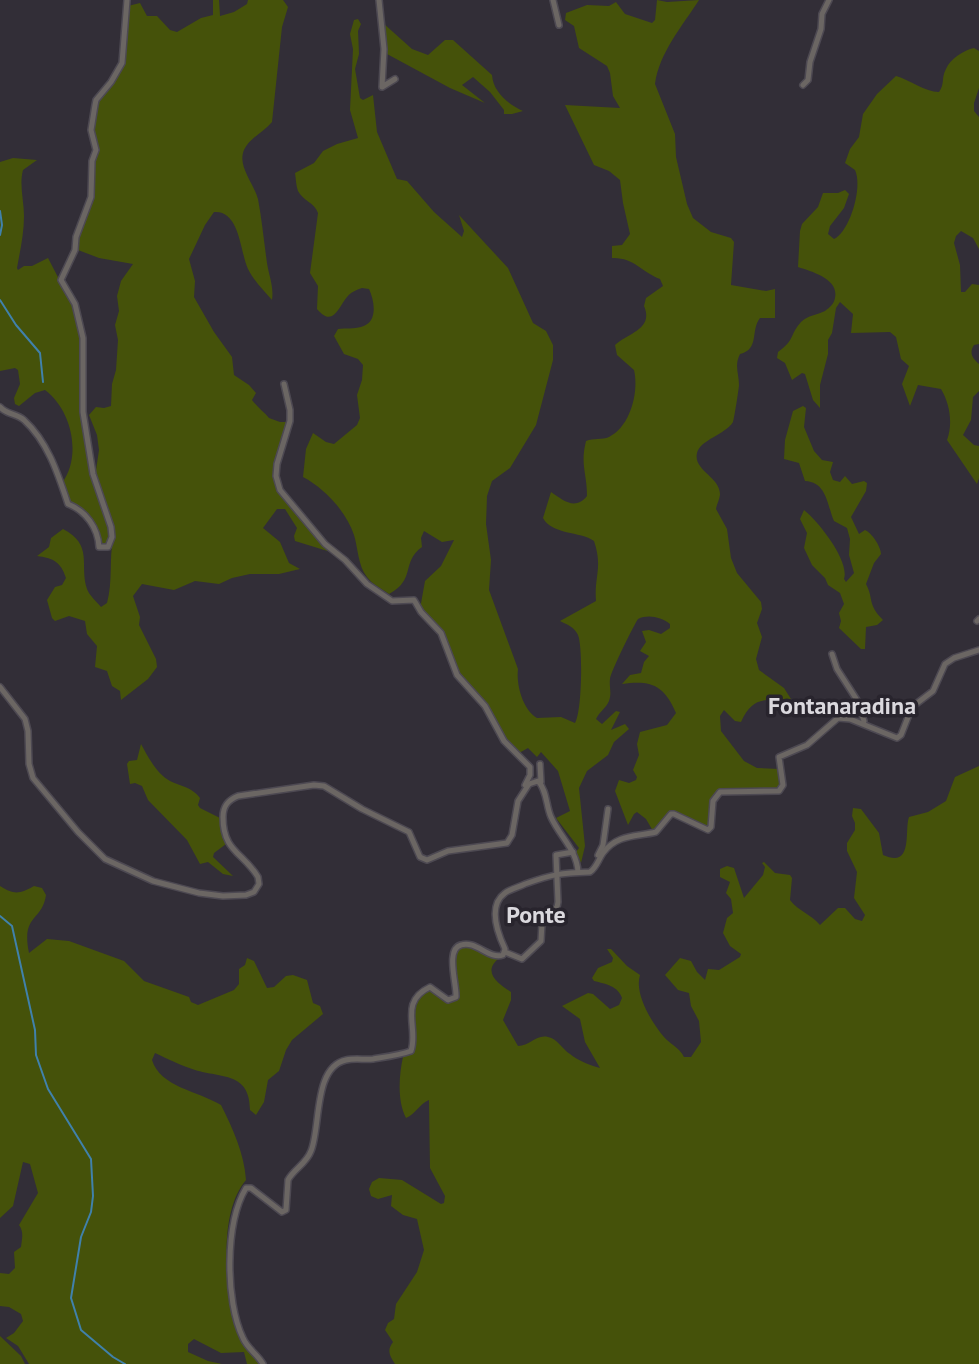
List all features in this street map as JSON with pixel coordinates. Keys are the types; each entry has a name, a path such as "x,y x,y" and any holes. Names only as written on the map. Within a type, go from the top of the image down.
{"street":[{"path":"0,407 4,412 21,417 33,431 59,473 68,504 77,508 96,528 99,547 108,547 112,537 111,527 93,474 83,412 83,338 75,304 61,280 75,250 76,237 90,201 92,161 96,150 91,130 95,105 122,64 127,0"},
{"path":"379,0 384,49 382,87 396,79"},
{"path":"553,0 558,25"},
{"path":"803,85 808,80 810,62 821,29 822,13 830,0"},
{"path":"0,687 25,719 29,732 29,764 33,778 78,832 110,862 153,881 185,891 239,896 251,894 258,887 257,874 234,852 225,836 225,806 230,799 238,796 314,785 324,786 358,807 409,832 420,857 427,860 448,851 507,843 512,837 515,810 530,775 530,767 504,741 485,706 457,675 438,628 421,612 414,600 392,601 367,584 345,560 325,544 280,490 276,477 277,464 290,421 284,384"},
{"path":"845,718 893,738 901,735 912,707 933,691 944,664 979,650"},
{"path":"832,654 837,669 857,700 864,721"},
{"path":"573,852 556,855 556,873 557,907 542,923 541,941 522,960 505,952 496,929 496,907 500,898 508,891 556,873 590,872 605,850 616,840 630,835 656,832 671,814 709,830 713,799 720,792 779,792 783,785 779,757 807,745 838,718 864,721 883,733"},
{"path":"540,764 541,782 550,815 577,858 578,872"},
{"path":"524,790 532,782 541,782"},
{"path":"595,868 603,845 608,809"},
{"path":"263,1364 243,1339 233,1307 230,1257 241,1196 246,1188 251,1188 276,1209 282,1212 286,1210 288,1180 311,1154 316,1137 319,1096 337,1064 346,1060 375,1059 411,1051 412,1011 416,998 430,987 448,1000 456,997 452,960 453,952 459,945 471,946 499,957 505,952"}],"green space":[{"path":"213,0 219,0 220,16 234,12 247,4 248,0 283,0 288,7 282,27 272,122 248,144 242,159 258,199 272,300 248,269 234,225 223,213 214,212 189,259 195,281 194,297 232,357 234,375 256,393 252,400 269,418 289,422 276,462 277,487 334,553 295,541 297,528 285,509 277,509 263,528 280,542 289,563 300,569 279,574 250,574 219,584 195,581 174,590 142,584 133,596 140,617 139,625 156,659 157,667 148,679 121,700 120,691 112,686 107,671 95,667 97,646 87,634 85,621 69,616 55,621 52,618 47,600 55,587 62,585 66,578 56,562 37,556 49,547 51,538 63,529 73,535 84,556 88,591 101,607 107,603 113,539 95,477 99,450 97,435 89,415 96,407 111,406 118,340 115,325 119,311 117,296 121,281 133,264 99,258 78,250 76,242 89,206 97,153 92,129 97,100 106,92 121,68 128,6 140,3 147,16 157,16 170,30 177,32 201,18 213,15"},
{"path":"657,0 699,0 666,50 655,84 675,134 676,157 687,204 693,218 711,232 731,238 734,242 731,285 766,291 775,289 775,318 760,318 750,348 738,358 739,385 733,422 699,448 697,459 719,488 720,496 716,509 727,529 731,558 737,573 761,602 762,609 757,623 762,637 756,659 759,670 784,688 791,699 755,703 741,722 735,721 724,710 720,716 721,731 744,761 757,768 779,769 782,781 779,790 719,791 711,801 709,825 704,828 674,811 653,831 646,819 637,812 628,825 615,791 619,780 629,783 636,780 633,770 639,755 637,744 640,732 667,725 676,713 667,696 655,686 641,683 622,684 630,675 641,673 649,656 640,651 646,642 642,631 661,634 670,628 670,624 659,618 638,619 611,675 609,701 596,719 602,724 616,711 620,712 611,730 625,724 629,729 614,742 608,755 587,771 579,788 585,846 581,863 576,852 579,848 556,818 570,811 558,771 541,752 537,757 528,748 519,753 509,744 493,717 459,674 441,629 420,609 425,581 441,566 454,540 442,542 424,531 421,538 422,547 412,559 403,583 389,594 364,573 354,535 340,509 326,494 303,477 306,449 313,433 334,444 357,425 360,418 357,395 363,365 358,359 344,354 334,336 338,329 366,325 373,317 374,306 369,289 362,288 349,295 331,316 327,317 317,309 318,286 310,273 318,213 298,191 295,173 314,163 323,151 358,138 350,110 353,49 350,34 354,20 358,19 361,24 355,69 360,98 363,100 373,95 377,132 397,179 407,181 434,212 462,237 464,231 459,215 508,268 533,323 546,331 553,345 553,360 536,425 510,468 492,481 487,496 486,524 491,560 489,590 518,669 519,689 524,703 537,718 561,717 575,723 580,693 580,642 575,630 560,621 596,601 597,550 594,541 559,530 543,518 551,492 564,501 573,503 578,503 587,496 584,463 586,441 609,437 617,432 628,417 634,398 634,370 617,355 615,345 643,325 646,320 646,298 663,286 660,279 632,262 612,258 612,246 622,245 630,234 620,180 609,171 594,165 565,105 620,108 613,96 607,66 579,48 574,26 565,20 566,13 587,5 609,6 616,2 625,14 652,23 655,20"},
{"path":"383,23 412,49 428,55 445,40 453,40 492,75 495,87 503,97 523,111 504,114 504,110 490,92 473,77 462,85 485,103 450,88 387,54"},
{"path":"974,48 979,51 979,88 974,111 979,117 979,249 973,238 961,231 954,243 960,265 961,292 965,292 972,284 979,285 979,344 974,345 972,353 979,364 979,391 973,397 971,420 963,435 979,446 977,484 947,440 950,414 941,389 918,385 910,406 902,384 909,366 901,359 896,337 890,332 851,333 853,314 840,302 828,340 828,354 820,385 820,408 813,400 805,374 802,373 792,380 785,363 777,358 778,352 787,344 801,322 825,311 834,300 835,291 829,281 798,267 800,231 802,224 818,207 823,193 845,190 849,194 828,234 834,239 850,218 856,197 857,178 855,170 845,163 850,149 859,137 863,114 877,94 896,76 939,92 948,65 962,53"},
{"path":"13,158 37,160 23,170 24,223 17,268 18,270 24,266 32,266 48,258 73,306 81,338 82,422 93,477 110,525 111,541 102,545 98,530 70,504 62,483 72,460 73,447 68,421 62,409 45,390 35,393 19,406 15,404 14,398 20,384 18,370 15,368 0,371 0,162"},
{"path":"803,406 806,408 804,427 814,451 822,460 833,462 830,472 833,480 840,482 845,476 852,484 864,481 867,483 866,491 851,517 859,534 865,530 868,532 881,551 866,584 873,606 883,620 877,625 866,627 865,649 861,649 839,628 839,613 844,604 840,593 828,585 812,565 804,548 807,533 800,519 804,510 838,552 846,582 854,573 849,555 850,539 847,528 834,521 822,490 818,485 805,481 799,463 784,459 785,440 793,411"},
{"path":"141,744 161,774 193,791 200,798 200,808 220,818 226,844 214,853 213,857 233,876 223,874 208,862 200,864 187,840 148,800 142,786 130,784 127,764 137,760"},
{"path":"979,766 979,1364 395,1364 390,1353 393,1342 385,1330 388,1323 394,1319 396,1304 417,1272 424,1250 417,1219 403,1215 391,1206 392,1195 378,1199 371,1196 369,1189 372,1182 379,1178 402,1180 441,1204 444,1203 445,1196 430,1168 429,1100 406,1118 401,1104 400,1080 403,1057 409,1054 417,1000 429,989 451,1002 459,995 454,954 459,947 468,947 498,959 493,964 492,973 497,982 511,992 511,1000 503,1020 518,1046 540,1037 548,1037 576,1058 600,1068 585,1042 580,1019 562,1006 588,993 593,994 610,1009 619,1005 622,998 618,991 592,978 598,968 612,962 613,958 607,949 611,949 640,975 642,999 659,1031 684,1057 691,1057 701,1042 699,1021 691,1006 689,993 678,990 665,975 680,958 691,961 705,980 708,969 719,970 740,957 741,954 730,946 723,933 727,918 733,913 731,899 726,893 730,882 720,877 720,869 727,866 734,868 744,898 763,875 764,862 775,873 790,875 790,900 820,925 838,908 845,908 855,919 862,921 865,915 854,898 857,872 847,851 847,843 855,830 853,808 861,809 879,833 883,855 899,857 906,846 909,817 928,812 946,801 955,777"},
{"path":"0,886 17,892 34,886 42,888 46,895 41,910 28,931 29,953 47,939 69,941 124,961 144,981 189,997 191,1002 198,1005 234,990 239,984 239,969 245,965 247,958 254,961 267,988 274,987 286,976 293,975 307,980 313,1003 320,1006 323,1014 292,1040 279,1071 268,1080 264,1102 256,1115 250,1110 245,1089 232,1079 190,1068 155,1053 152,1060 156,1069 171,1082 221,1105 237,1141 246,1180 230,1214 227,1235 228,1280 241,1338 260,1364 247,1364 244,1352 221,1353 194,1339 188,1344 188,1352 222,1364 29,1364 18,1346 6,1338 14,1333 23,1321 21,1314 9,1307 0,1306 0,1273 9,1274 15,1268 14,1252 21,1247 22,1238 19,1225 38,1193 30,1164 23,1162 13,1206 0,1218"},
{"path":"0,1336 21,1356 25,1364 0,1364"}],"waterway":[{"path":"0,211 0,235"},
{"path":"0,300 16,325 40,353 43,382"},
{"path":"0,916 12,926 35,1030 36,1055 48,1089 91,1159 91,1212 81,1237 71,1298 81,1330 125,1364"}],"district":[{"name":"Fontanaradina","path":"842,705"},
{"name":"Ponte","path":"536,914"}]}
